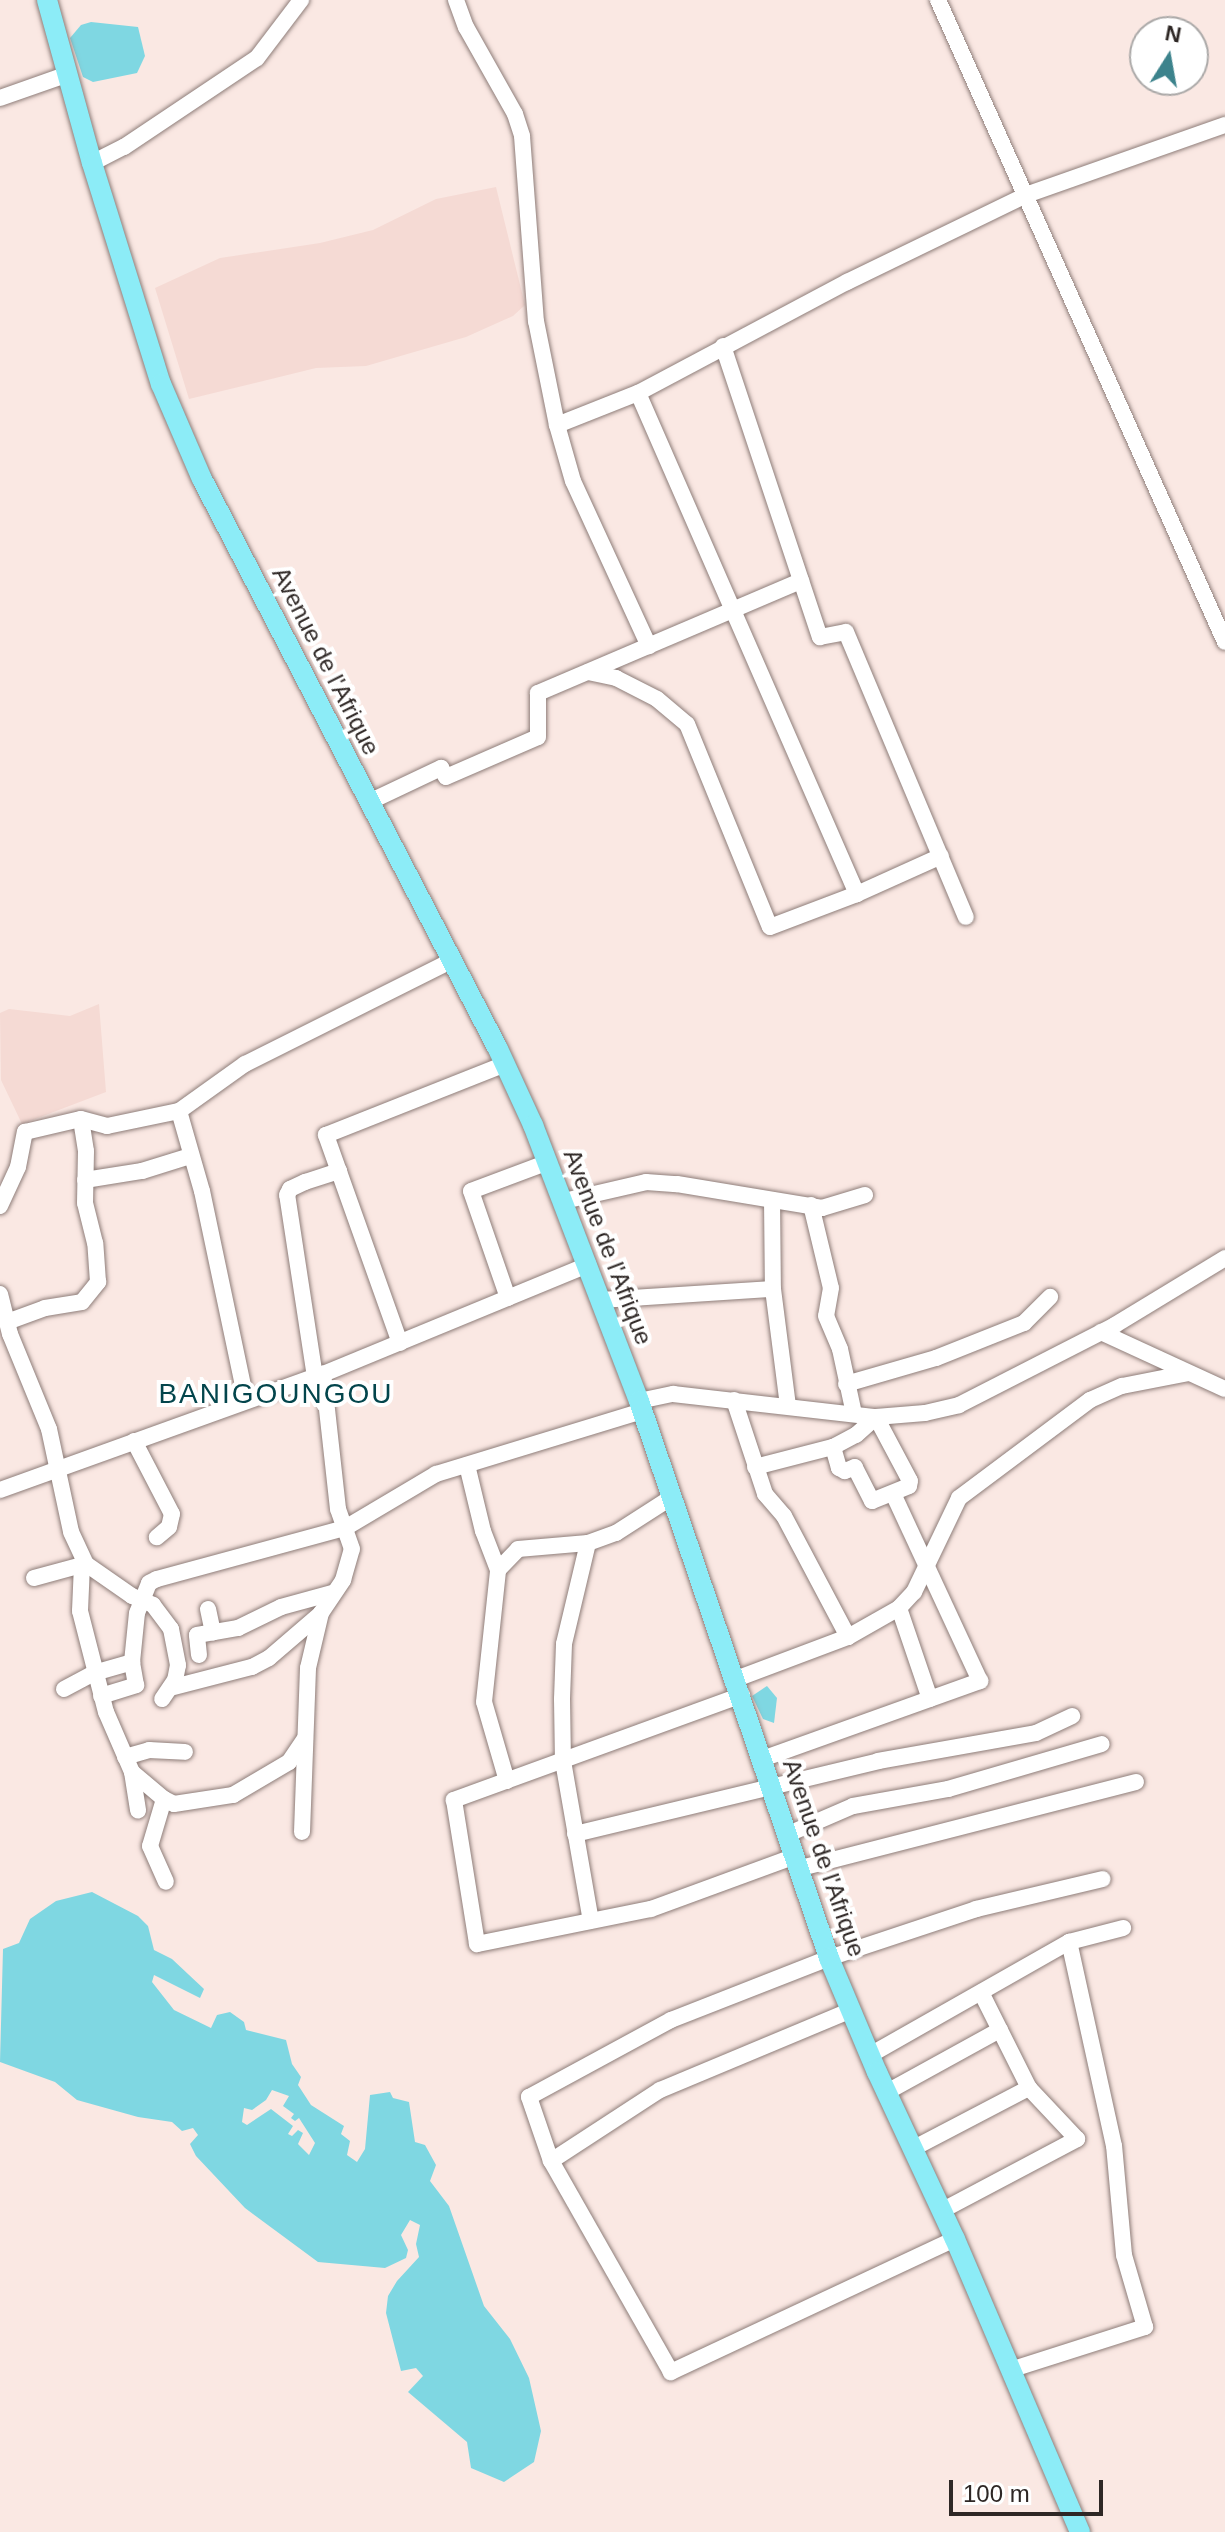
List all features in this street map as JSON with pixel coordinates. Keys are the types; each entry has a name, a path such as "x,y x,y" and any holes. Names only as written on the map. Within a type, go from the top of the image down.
{"main road":[{"name":"Avenue de l'Afrique","path":"47,0 92,163 161,384 202,479 453,960 505,1064 548,1162 640,1406 739,1687 829,1958 870,2055 943,2210 1080,2532"}],"street":[{"path":"92,163 124,147 257,58 301,0"},
{"path":"456,0 466,27 515,114 522,136 536,321 557,425 573,481 649,646"},
{"path":"938,0 1225,642"},
{"path":"0,98 68,74"},
{"path":"557,425 638,393 723,346 1026,195 1225,125"},
{"path":"723,346 820,637 846,632 966,917"},
{"path":"638,393 857,894"},
{"path":"369,802 441,768 446,777 538,737 538,693 801,581"},
{"path":"586,672 616,678 657,699 687,724 770,927 857,894 941,856"},
{"path":"0,1206 18,1167 25,1132 81,1119 107,1126 179,1111 245,1064 453,960"},
{"path":"400,1343 326,1135 505,1064"},
{"path":"179,1111 202,1191 246,1400"},
{"path":"6,1328 45,1308 82,1302 98,1282 81,1119"},
{"path":"85,1180 142,1171 190,1156"},
{"path":"508,1298 471,1191 548,1162"},
{"path":"302,1832 308,1668 321,1613 349,1566 352,1549 338,1509 319,1376 287,1195 297,1186 339,1171"},
{"path":"564,1201 646,1182 677,1184 822,1208 865,1195"},
{"path":"772,1200 773,1289 788,1406"},
{"path":"811,1205 831,1288 826,1316 840,1349 854,1414"},
{"path":"101,1696 136,1685 132,1662 142,1599 149,1583 157,1579 345,1528 436,1474 673,1394 876,1417 925,1413 959,1405 1101,1332 1225,1258"},
{"path":"0,1490 319,1376 588,1265"},
{"path":"601,1300 773,1289"},
{"path":"0,1294 6,1328 36,1393 59,1468 71,1532 84,1564 80,1611 94,1673 128,1764 138,1811"},
{"path":"846,1384 936,1358 1024,1323 1050,1297"},
{"path":"1101,1332 1225,1389"},
{"path":"1136,1782 795,1863 651,1909 477,1944 454,1800 563,1761 739,1687 848,1637 899,1608 914,1592 959,1498 1090,1400 1122,1386 1188,1373"},
{"path":"734,1400 765,1494 784,1516 848,1637"},
{"path":"755,1467 833,1447 856,1435 876,1417"},
{"path":"833,1447 839,1468 845,1471 855,1467 872,1501 909,1486 910,1481 876,1417"},
{"path":"134,1441 172,1514 169,1527 157,1537"},
{"path":"467,1465 483,1531 498,1570 484,1702 507,1781"},
{"path":"762,1759 980,1681 893,1494"},
{"path":"498,1570 518,1549 588,1543 616,1533 672,1497"},
{"path":"588,1543 564,1644 563,1761 591,1921"},
{"path":"34,1578 84,1564 153,1605 166,1620 177,1644 178,1665 166,1693 252,1667 269,1658 321,1613"},
{"path":"199,1655 197,1635 238,1628 281,1607 332,1593"},
{"path":"899,1608 930,1699"},
{"path":"208,1609 213,1632"},
{"path":"64,1689 94,1673 132,1662"},
{"path":"575,1834 878,1761 1036,1733 1072,1716"},
{"path":"128,1764 164,1799 174,1804 233,1795 289,1762 302,1746 308,1729"},
{"path":"128,1764 149,1742 185,1752"},
{"path":"786,1835 853,1806 948,1789 1102,1744"},
{"path":"164,1799 150,1846 166,1882"},
{"path":"955,2239 671,2372 551,2161 529,2097 671,2020 829,1958 976,1909 1103,1879"},
{"path":"870,2055 1069,1942 1123,1928"},
{"path":"1010,2370 1145,2327 1124,2255 1114,2146 1069,1942"},
{"path":"943,2210 1077,2139 1029,2088 981,1992"},
{"path":"551,2161 660,2090 851,2010"},
{"path":"887,2092 1000,2030"},
{"path":"914,2148 1029,2088"}],"shaded area":[{"path":"496,187 525,305 513,316 466,337 366,366 316,368 189,399 155,288 220,258 320,243 373,230 436,199"},
{"path":"99,1004 106,1092 22,1124 1,1080 0,1013 9,1009 70,1016"}],"water":[{"path":"91,22 138,27 145,56 137,73 93,82 83,77 70,38 81,25"},
{"path":"767,1686 777,1698 774,1723 763,1719 752,1696"},
{"path":"92,1892 138,1916 148,1926 154,1950 172,1959 204,1989 200,1998 154,1975 152,1982 174,2010 211,2028 217,2015 230,2012 244,2022 246,2030 286,2040 292,2064 301,2077 298,2085 311,2105 344,2126 341,2134 350,2141 347,2155 357,2162 365,2149 370,2095 390,2092 393,2098 409,2102 415,2142 425,2145 436,2165 430,2181 449,2206 484,2306 510,2339 529,2378 541,2431 534,2462 504,2482 471,2468 467,2442 408,2392 423,2376 416,2368 401,2371 386,2313 388,2296 419,2257 416,2244 420,2225 410,2220 401,2235 408,2250 406,2258 385,2268 318,2262 245,2208 196,2156 190,2144 198,2135 193,2128 182,2131 172,2122 138,2117 77,2100 55,2082 0,2062 3,1949 19,1943 30,1919 56,1901","holes":["272,2090 289,2096 283,2106 294,2114 291,2118 295,2121 299,2118 315,2143 309,2155 298,2144 303,2133 298,2130 292,2136 288,2134 293,2126 271,2109 247,2125 242,2122 244,2108 252,2110 266,2100"]}],"district":[{"name":"BANIGOUNGOU","path":"276,1394"}]}
